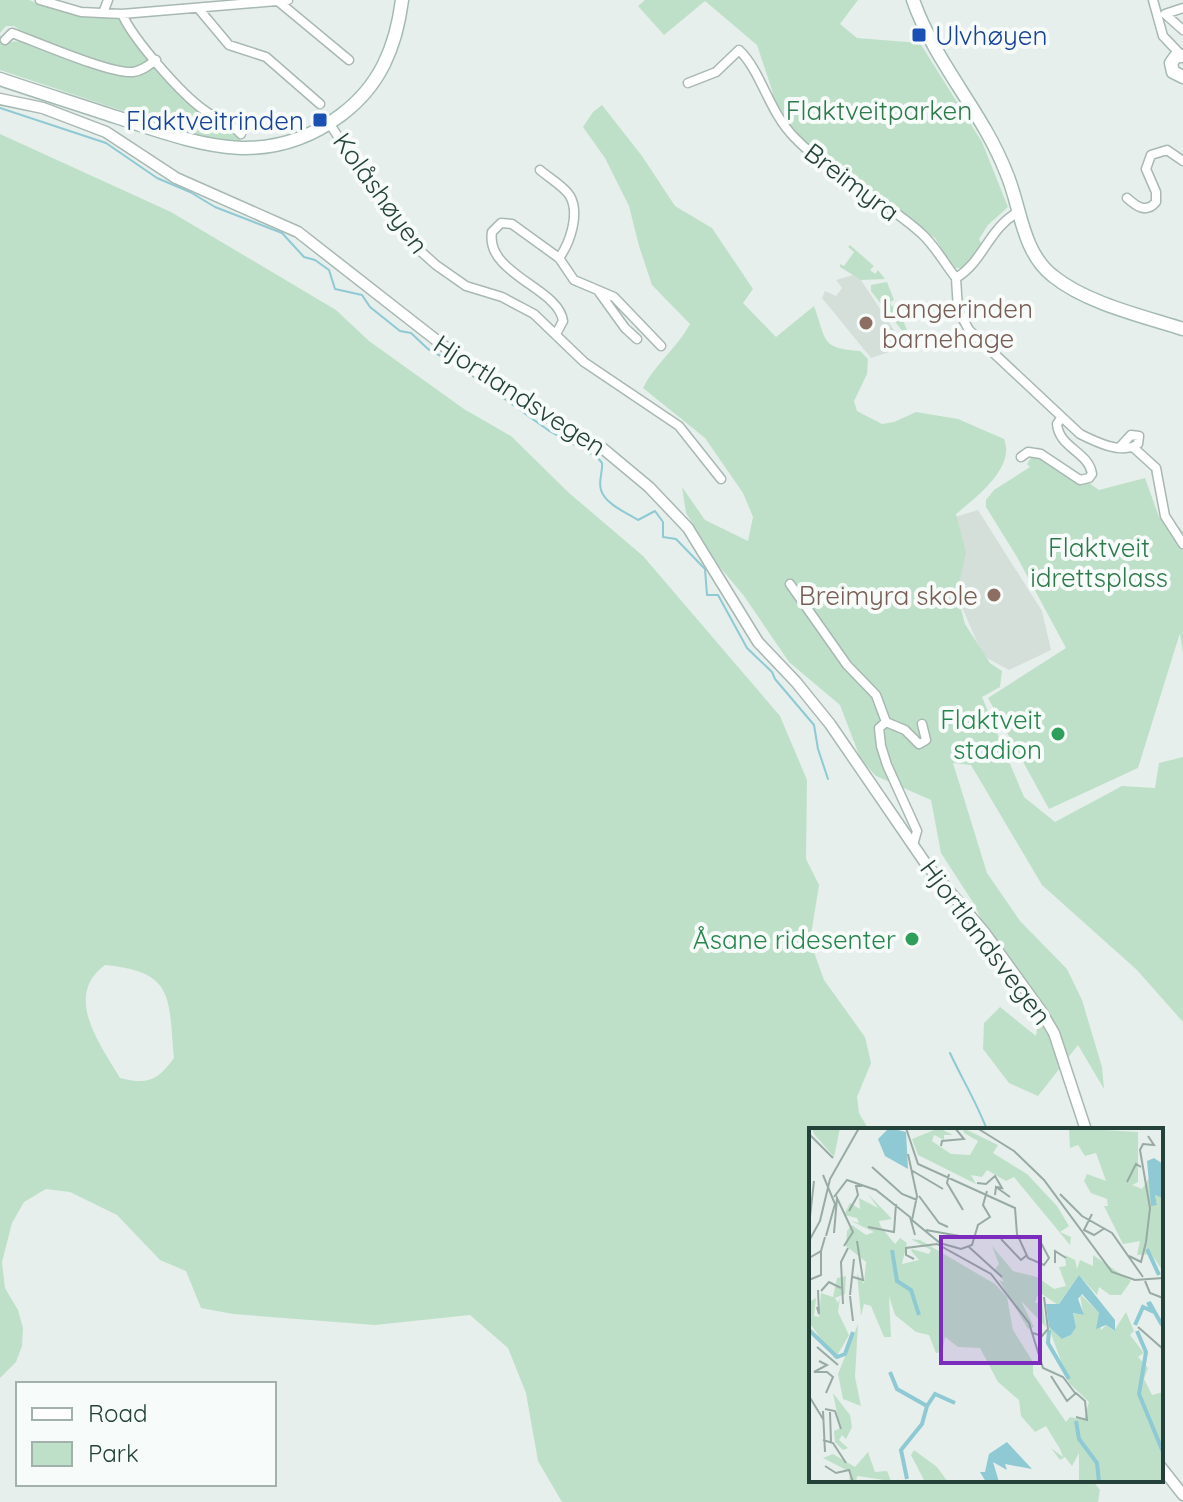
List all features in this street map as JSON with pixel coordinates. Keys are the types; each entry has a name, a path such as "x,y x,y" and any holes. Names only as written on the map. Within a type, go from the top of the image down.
{"main road":[{"path":"0,79 184,140 221,148 279,145 306,136 329,123 358,100 382,70 392,49 402,0"},
{"path":"913,0 925,33 1000,156 1034,254 1052,276 1093,298 1183,329"},
{"path":"1182,55 1173,59 1171,68 1183,77"}],"street":[{"path":"40,0 81,12 122,14 284,1 349,60"},
{"path":"103,13 108,0"},
{"path":"1153,0 1161,15 1163,36 1182,55"},
{"path":"198,8 229,45 272,61 320,104"},
{"path":"1161,15 1183,8"},
{"path":"122,14 156,60 202,109 241,134"},
{"path":"1161,15 1183,30"},
{"path":"5,40 12,33 129,72 143,69 156,60"},
{"name":"Breimyra","path":"688,83 716,72 739,50 751,66 782,125 814,155 936,248 956,278 958,310 969,330 1061,418 1093,441 1119,448 1134,448 1140,440 1138,434 1134,433 1119,448"},
{"name":"Hjortlandsvegen","path":"0,99 43,108 106,132 176,178 298,232 477,372 601,447 649,487 688,528 758,642 823,715 913,845 984,932 1051,1025 1085,1128"},
{"name":"Kolåshøyen","path":"329,123 418,251 466,286 519,304 534,314 584,362 679,426 721,479"},
{"path":"1127,198 1143,208 1149,208 1156,202 1156,192 1146,169 1151,155 1167,150 1183,161"},
{"path":"540,170 570,195 573,209 569,244 559,258"},
{"path":"956,278 972,267 990,237 1018,212"},
{"path":"556,334 563,321 558,307 506,266 492,245 492,232 501,223 512,224 559,258 574,280 614,297 661,346"},
{"path":"598,291 637,339"},
{"name":"Breimyra","path":"1021,457 1028,452 1041,454 1080,480 1089,478 1092,474 1090,465 1061,437 1057,424 1061,418"},
{"path":"1134,448 1156,468 1165,516 1183,544"},
{"name":"Hjortlandsvegen","path":"790,584 847,665 876,695 886,722 905,730 919,744 926,740 922,724"},
{"name":"Hjortlandsvegen","path":"886,722 879,728 881,746 917,831 913,845"},
{"path":"1163,1470 1183,1495"}],"shaded area":[{"name":"Langerinden barnehage","path":"857,274 905,347 871,358 822,298 825,291 836,296 842,288 836,280"},
{"name":"Breimyra skole","path":"978,510 1042,611 1051,650 1009,670 983,656 945,568 955,517"}],"green space":[{"path":"0,0 29,0 53,9 118,18 149,57 138,68 123,69 37,41 14,26 6,26 0,33"},
{"name":"Flaktveitparken","path":"645,0 858,0 840,24 857,38 920,43 982,142 1008,207 988,225 979,239 981,243 974,258 964,268 953,268 935,238 816,151 790,128 770,97 773,93 757,45 705,1 664,35 638,6"},
{"path":"0,35 4,42 27,41 138,74 155,66 204,114 208,126 230,129 239,134 241,144 210,140 0,70"},
{"path":"602,105 642,156 675,206 712,228 753,289 743,303 776,337 814,306 824,335 831,345 860,351 868,359 867,374 854,401 857,411 882,424 916,412 958,419 1004,439 1006,450 999,471 983,491 956,514 966,552 957,594 965,624 990,663 1002,671 1000,687 982,697 1024,797 1055,822 1122,786 1155,788 1159,763 1183,757 1183,1022 1137,970 1042,885 971,765 953,763 987,873 1020,921 1067,969 1082,1000 1102,1067 1104,1089 1078,1045 1038,1096 1009,1083 983,1049 984,1023 1000,1007 1036,1036 1035,993 984,926 974,904 941,853 931,800 876,776 861,760 840,705 789,662 744,596 719,566 686,513 682,487 705,520 748,541 753,517 743,493 705,438 643,388 690,324 652,285 629,206 605,158 583,127"},
{"path":"0,134 171,212 336,310 369,341 464,409 511,436 568,492 643,556 780,716 807,780 806,859 819,885 810,941 824,980 865,1037 871,1063 857,1097 859,1113 868,1128 809,1128 809,1482 1094,1482 1100,1490 1098,1502 562,1502 538,1461 526,1393 508,1348 470,1315 375,1325 233,1314 201,1308 186,1271 160,1260 117,1215 70,1192 46,1189 24,1202 12,1223 2,1262 5,1288 18,1310 23,1328 22,1346 16,1362 0,1378","holes":["105,965 145,974 164,992 171,1019 174,1058 157,1076 138,1081 120,1078 95,1035 86,1005 87,991 93,977"]},
{"path":"850,245 874,266 870,270 875,274 878,270 885,279 861,280 840,267 854,252 848,247"},
{"path":"887,282 894,300 890,302 892,307 896,304 914,346 871,291 871,285"},
{"name":"Flaktveit idrettsplass","path":"1038,447 1099,490 1145,478 1159,517 1177,525 1183,532 1183,654 1180,633 1138,768 1049,809 988,698 1066,648 986,507 986,500 994,490 1030,467 1027,464"}],"waterway":[{"path":"0,108 106,143 157,178 215,207 282,233 304,257 315,260 329,270 335,289 362,295 370,307 400,331 411,333 428,349 459,366 548,430 597,457 602,463 601,490 607,500 638,520 655,511 663,522 663,537 676,539 705,569 707,595 718,595 747,648 772,672 814,725 828,779"},
{"path":"950,1053 986,1128"}],"place":[{"name":"Ulvhøyen","path":"919,35"},
{"name":"Flaktveitrinden","path":"320,120"},
{"name":"Langerinden barnehage","path":"866,323"},
{"name":"Breimyra skole","path":"994,595"},
{"name":"Flaktveit stadion","path":"1058,734"},
{"name":"Åsane ridesenter","path":"912,939"}]}
